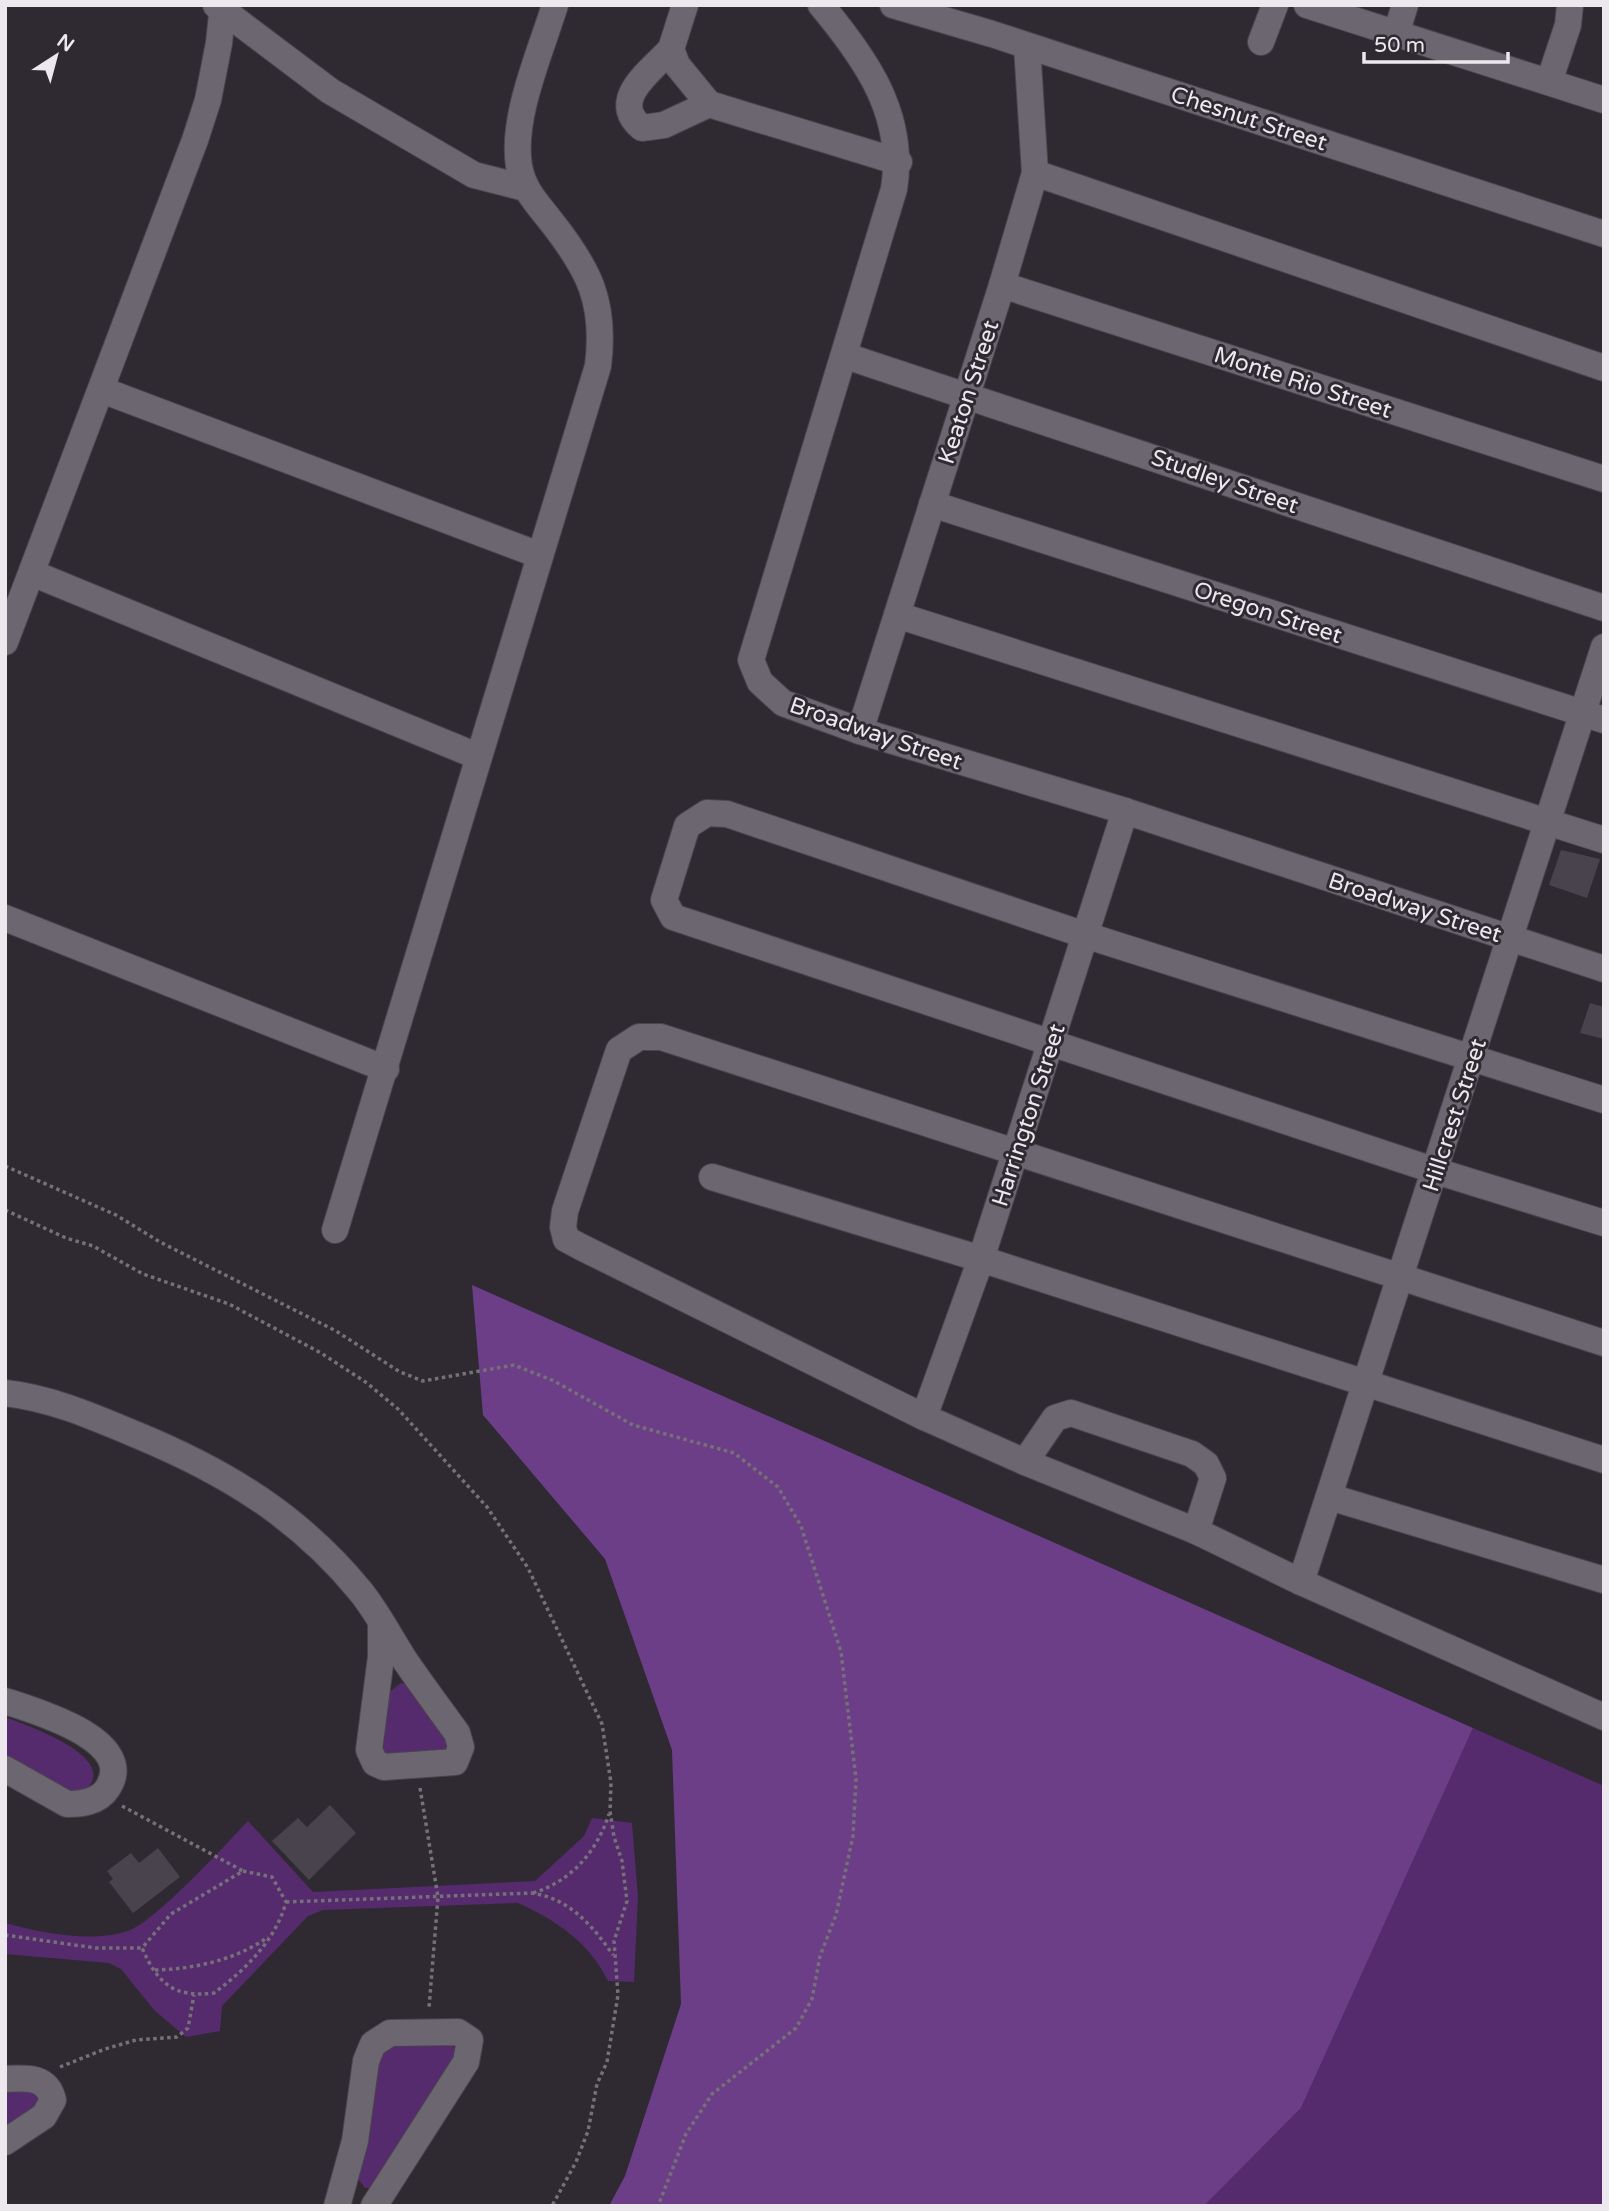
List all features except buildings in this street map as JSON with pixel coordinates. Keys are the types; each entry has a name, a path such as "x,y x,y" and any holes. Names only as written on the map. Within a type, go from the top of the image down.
{"street":[{"path":"335,1230 386,1069 477,755 598,366 602,332 595,291 577,253 525,188 519,164 519,130 555,5"},
{"path":"685,5 671,49 628,98 626,109 633,121 642,128 664,125 709,104"},
{"name":"Broadway Street","path":"821,5 856,47 872,74 892,122 899,162 894,189 846,356 751,660 760,682 783,703 860,732 1125,811 1604,969"},
{"name":"Chesnut Street","path":"894,5 1604,234"},
{"path":"1261,42 1275,5"},
{"path":"1307,5 1604,100"},
{"path":"1396,34 1405,5"},
{"path":"1549,82 1568,25 1570,5"},
{"path":"220,7 330,91 474,175 525,188"},
{"path":"5,642 102,390 208,100 219,43 220,7"},
{"name":"Keaton Street","path":"860,732 1035,173 1027,46"},
{"path":"671,49 677,65 709,104 899,162"},
{"path":"1035,173 1604,368"},
{"name":"Monte Rio Street","path":"1002,285 1604,479"},
{"name":"Studley Street","path":"846,356 1604,608"},
{"path":"102,390 538,555"},
{"name":"Oregon Street","path":"932,504 1594,716"},
{"path":"32,573 477,755"},
{"path":"897,615 1604,840"},
{"name":"Hillcrest Street","path":"1301,1582 1549,822 1594,716 1604,647"},
{"name":"Harrington Street","path":"924,1417 981,1259 1125,811"},
{"path":"1604,1100 1085,935 727,814 707,813 687,826 664,901 673,917 1436,1171 1604,1223"},
{"path":"5,909 32,929"},
{"path":"5,918 386,1069"},
{"path":"1604,1343 661,1037 639,1037 620,1050 565,1211 563,1227 566,1239 924,1417 1025,1462 1196,1531 1301,1582 1604,1717"},
{"path":"712,1177 981,1259 1604,1460"},
{"path":"5,1380 17,1394 84,1413 171,1449 248,1489 324,1550 362,1594 457,1733 461,1747 455,1762 384,1767 371,1758 369,1750 381,1657 381,1622"},
{"path":"1025,1462 1055,1418 1071,1413 1192,1454 1206,1464 1213,1478 1196,1531"},
{"path":"1330,1497 1604,1580"},
{"path":"5,1701 69,1724 99,1744 112,1762 112,1776 101,1796 78,1804 67,1804 5,1769"},
{"path":"337,2206 355,2141 366,2061 373,2044 390,2033 458,2032 465,2035 470,2039 466,2062 374,2206"},
{"path":"5,2079 39,2080 46,2085 52,2100 44,2116 5,2142"}],"path":[{"path":"5,1166 116,1214 160,1242 336,1331 400,1372 422,1381 514,1365 554,1381 633,1425 734,1453 778,1487 801,1526 841,1652 856,1779 853,1836 836,1915 820,1956 812,1999 796,2028 712,2094 686,2134 658,2206"},
{"path":"5,1210 38,1226 93,1246 143,1274 229,1304 321,1353 367,1383 398,1409 487,1507 528,1568 602,1724 611,1783 610,1811 622,1861 627,1901 614,1941 618,1994 607,2062 597,2084 588,2131 576,2162 552,2206"},
{"path":"420,1788 438,1897 429,2008"},
{"path":"120,1805 243,1871 272,1877 286,1902"},
{"path":"531,1893 552,1887 586,1857 602,1836 610,1811"},
{"path":"5,1936 96,1948 142,1948 171,1914 243,1871"},
{"path":"286,1902 531,1893 551,1896 569,1906 601,1938 614,1956"},
{"path":"142,1948 166,1984 181,1994 194,1996 214,1993 232,1979 272,1934 286,1902"},
{"path":"155,1970 176,1969 214,1961 252,1948 272,1934"},
{"path":"60,2067 136,2040 177,2037 188,2028 194,1996"}],"shaded area":[{"path":"472,1285 1473,1728 1301,2108 1204,2206 609,2206 625,2176 681,2004 672,1750 605,1559 483,1415"},
{"path":"401,1683 406,1684 441,1727 447,1745 444,1752 390,1755 383,1752 389,1692"},
{"path":"5,1717 71,1747 85,1758 93,1770 92,1782 79,1795 5,1763"},
{"path":"1473,1728 1604,1786 1604,2206 1204,2206 1301,2108"},
{"path":"592,1818 632,1823 638,1897 634,1982 608,1981 601,1967 582,1944 546,1917 518,1903 323,1910 308,1916 222,2006 220,2031 186,2037 154,2010 121,1969 109,1963 5,1954 5,1923 50,1933 83,1936 114,1935 128,1931 155,1913 190,1881 248,1821 313,1892 535,1881 584,1836"},
{"path":"451,2043 456,2051 454,2058 371,2188 365,2188 358,2179 381,2053 392,2044"},
{"path":"28,2089 40,2097 39,2103 5,2130 5,2090"}]}
